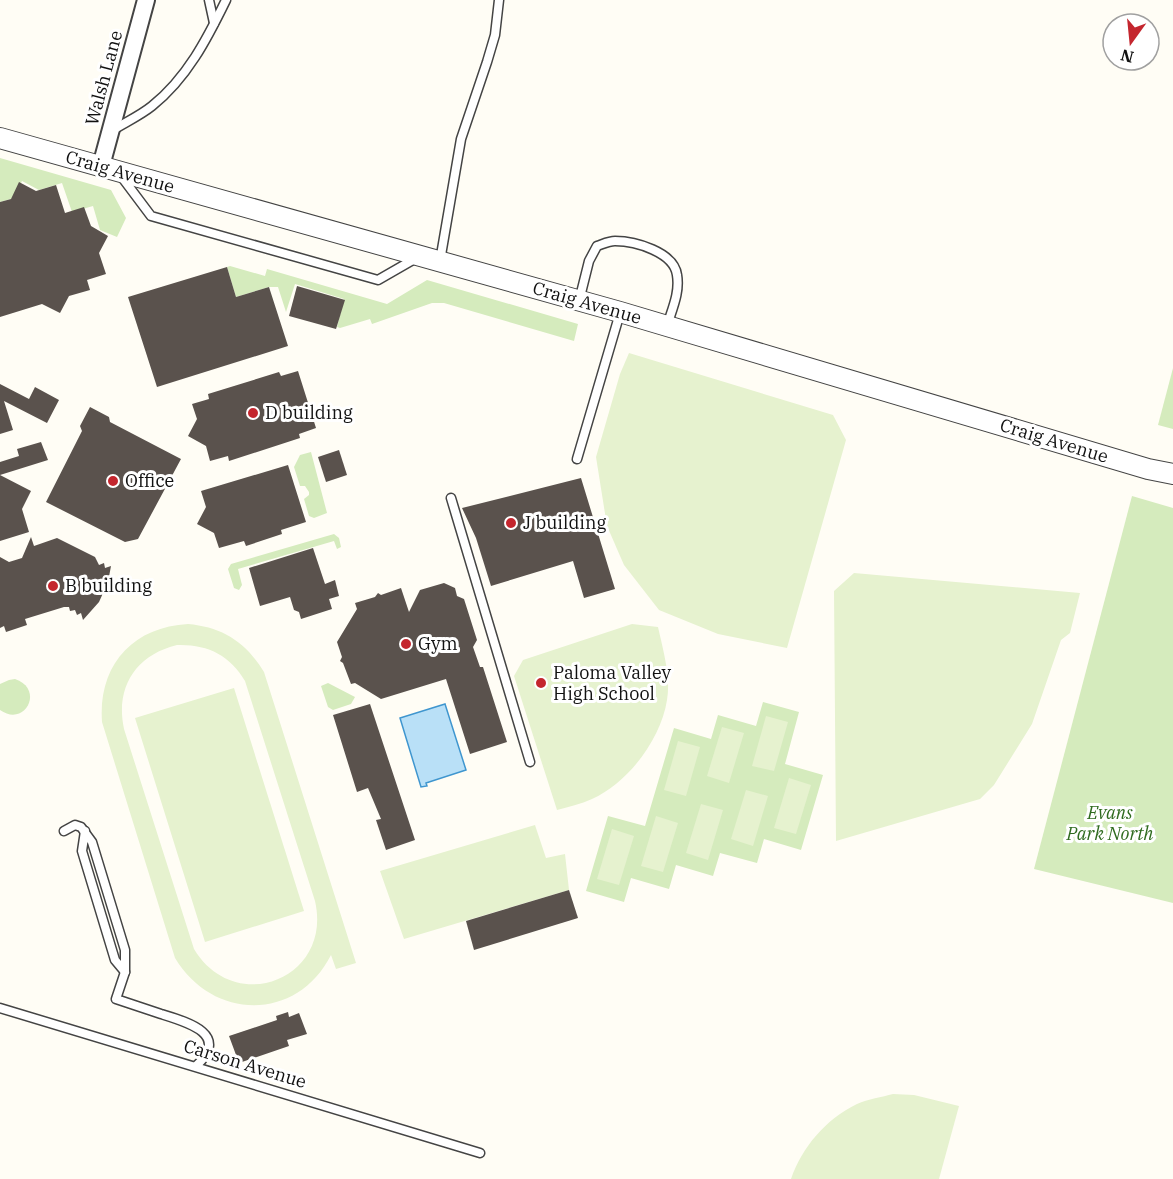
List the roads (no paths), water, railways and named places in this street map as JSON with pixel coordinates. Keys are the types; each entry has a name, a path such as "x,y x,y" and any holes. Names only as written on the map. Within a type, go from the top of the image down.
{"street":[{"name":"Walsh Lane","path":"109,169 110,132 146,0"},
{"name":"Craig Avenue","path":"0,138 620,312 1148,469 1173,474"}],"lane":[{"path":"209,0 214,24"},
{"path":"110,132 153,106 187,70 226,0"},
{"path":"109,169 151,216 366,277 378,280 430,259 461,140 488,62 495,34 499,0"},
{"path":"579,301 589,261 597,246 613,241 643,246 666,256 677,272 678,293 667,326"},
{"path":"577,459 620,312"},
{"path":"451,498 530,762"},
{"path":"64,831 75,825 85,831 92,842 126,950 125,972 116,999 191,1023 203,1031 207,1036 208,1049 205,1058 196,1066"},
{"name":"Carson Avenue","path":"0,1008 480,1153"}],"water":[{"path":"445,704 466,770 426,783 427,786 421,787 400,718"}],"place":[{"name":"D building","path":"253,413"},
{"name":"Office","path":"113,481"},
{"name":"J building","path":"511,523"},
{"name":"B building","path":"53,586"},
{"name":"Gym","path":"406,644"},
{"name":"Paloma Valley High School","path":"541,683"}],"park label":[{"name":"Evans Park North","path":"1110,823"}]}
